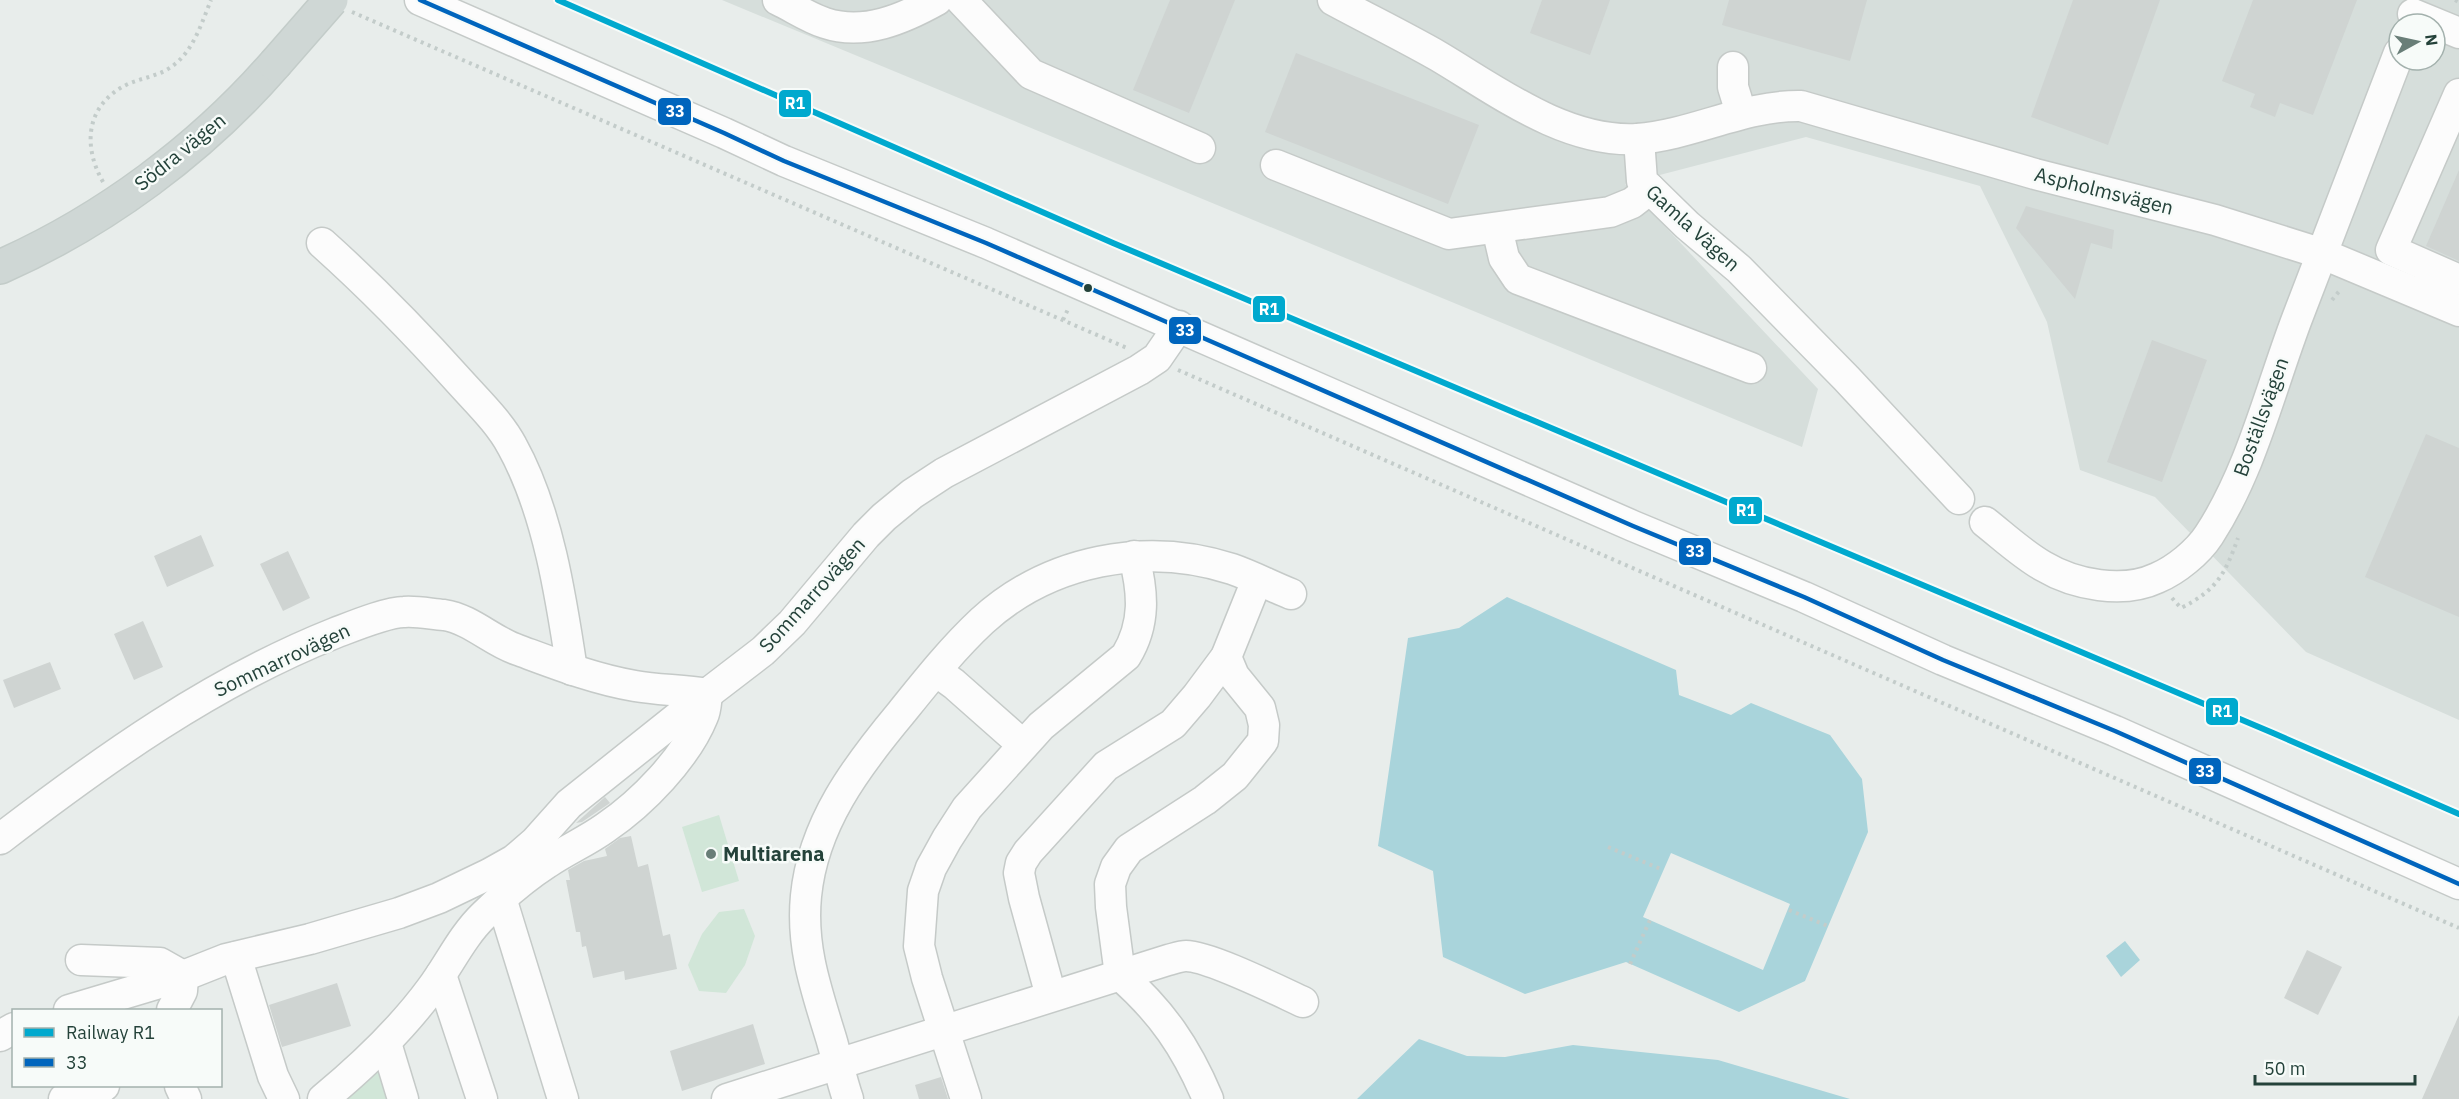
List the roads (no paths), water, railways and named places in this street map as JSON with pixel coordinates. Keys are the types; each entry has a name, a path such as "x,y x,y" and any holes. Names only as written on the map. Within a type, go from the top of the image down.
{"main road":[{"name":"Södra vägen","path":"0,267 32,253 92,218 147,180 213,129 275,64 339,5"}],"street":[{"path":"420,0 784,161 986,243 1633,526 1804,597 1943,660 2115,731 2459,884"},
{"path":"778,0 824,23 848,28 876,26 910,15 937,0"},
{"path":"961,0 1031,74 1200,148"},
{"path":"1333,0 1557,124 1600,136 1639,139"},
{"path":"1733,67 1733,87 1741,113"},
{"name":"Boställsvägen","path":"1985,522 2045,568 2078,581 2109,586 2135,584 2156,579 2178,567 2208,537 2240,477 2298,316 2392,72"},
{"path":"2459,94 2391,250 2459,280"},
{"name":"Aspholmsvägen","path":"1639,139 1682,132 1767,107 1801,106 2035,174 2216,220 2323,254 2459,311"},
{"name":"Gamla Vägen","path":"1639,139 1642,181 1739,269 1846,378 1959,499"},
{"path":"1276,165 1449,234 1610,212 1632,203 1650,189"},
{"path":"1497,228 1504,258 1518,279 1751,368"},
{"path":"322,243 350,268 437,357 480,404 512,445 534,495 546,536 572,670"},
{"name":"Sommarrovägen","path":"0,839 57,795 182,710 241,676 308,644 402,611 448,616 479,630 507,647 572,670 635,686 707,694 763,651 792,623 866,535 912,494 944,473 1155,360 1170,342 1179,326"},
{"path":"966,1099 919,945 923,891 931,868 967,808 1023,745 1072,700 1126,656 1135,642 1140,625 1142,602 1134,556"},
{"path":"848,1099 808,962 804,923 807,893 818,839 834,805 859,766 936,671 981,622 1008,600 1070,568 1105,560 1134,556 1165,556 1198,561 1232,570 1291,594"},
{"path":"1051,996 1024,898 1019,873 1021,863 1028,852 1106,765 1173,724 1227,657 1257,579"},
{"path":"1208,1099 1182,1045 1167,1022 1120,975 1110,907 1110,884 1116,867 1130,849 1205,800 1235,776 1263,741 1264,725 1260,708 1234,676 1227,657"},
{"path":"936,671 1023,745"},
{"path":"76,1009 236,957 399,914 440,898 514,860 535,842 569,804 707,694"},
{"path":"323,1099 386,1043 416,1009 467,935 501,898 576,843 604,829 629,810 662,777 688,745 704,714 707,694"},
{"path":"557,816 576,843"},
{"path":"501,898 563,1099"},
{"path":"728,1099 1051,996 1186,956 1199,958 1303,1002"},
{"path":"236,957 278,1088 286,1088 311,1099"},
{"path":"81,960 160,963 183,976"},
{"path":"441,975 482,1099"},
{"path":"173,1009 182,991 183,976"},
{"path":"386,1043 403,1099"},
{"path":"64,1099 101,1087"}],"water":[{"path":"1507,597 1676,670 1679,695 1731,715 1751,703 1830,735 1862,779 1868,832 1805,981 1739,1012 1626,962 1525,994 1443,957 1433,871 1378,846 1408,638 1459,628","holes":["1671,853 1790,904 1763,970 1643,917"]},
{"path":"2125,941 2140,960 2121,977 2106,956"},
{"path":"1419,1039 1467,1056 1505,1057 1573,1045 1718,1060 1850,1099 1357,1099"}],"rail line":[{"name":"R1","path":"558,0 1113,243 2273,733 2459,814"}],"place":[{"name":"Multiarena","path":"711,854"}]}
